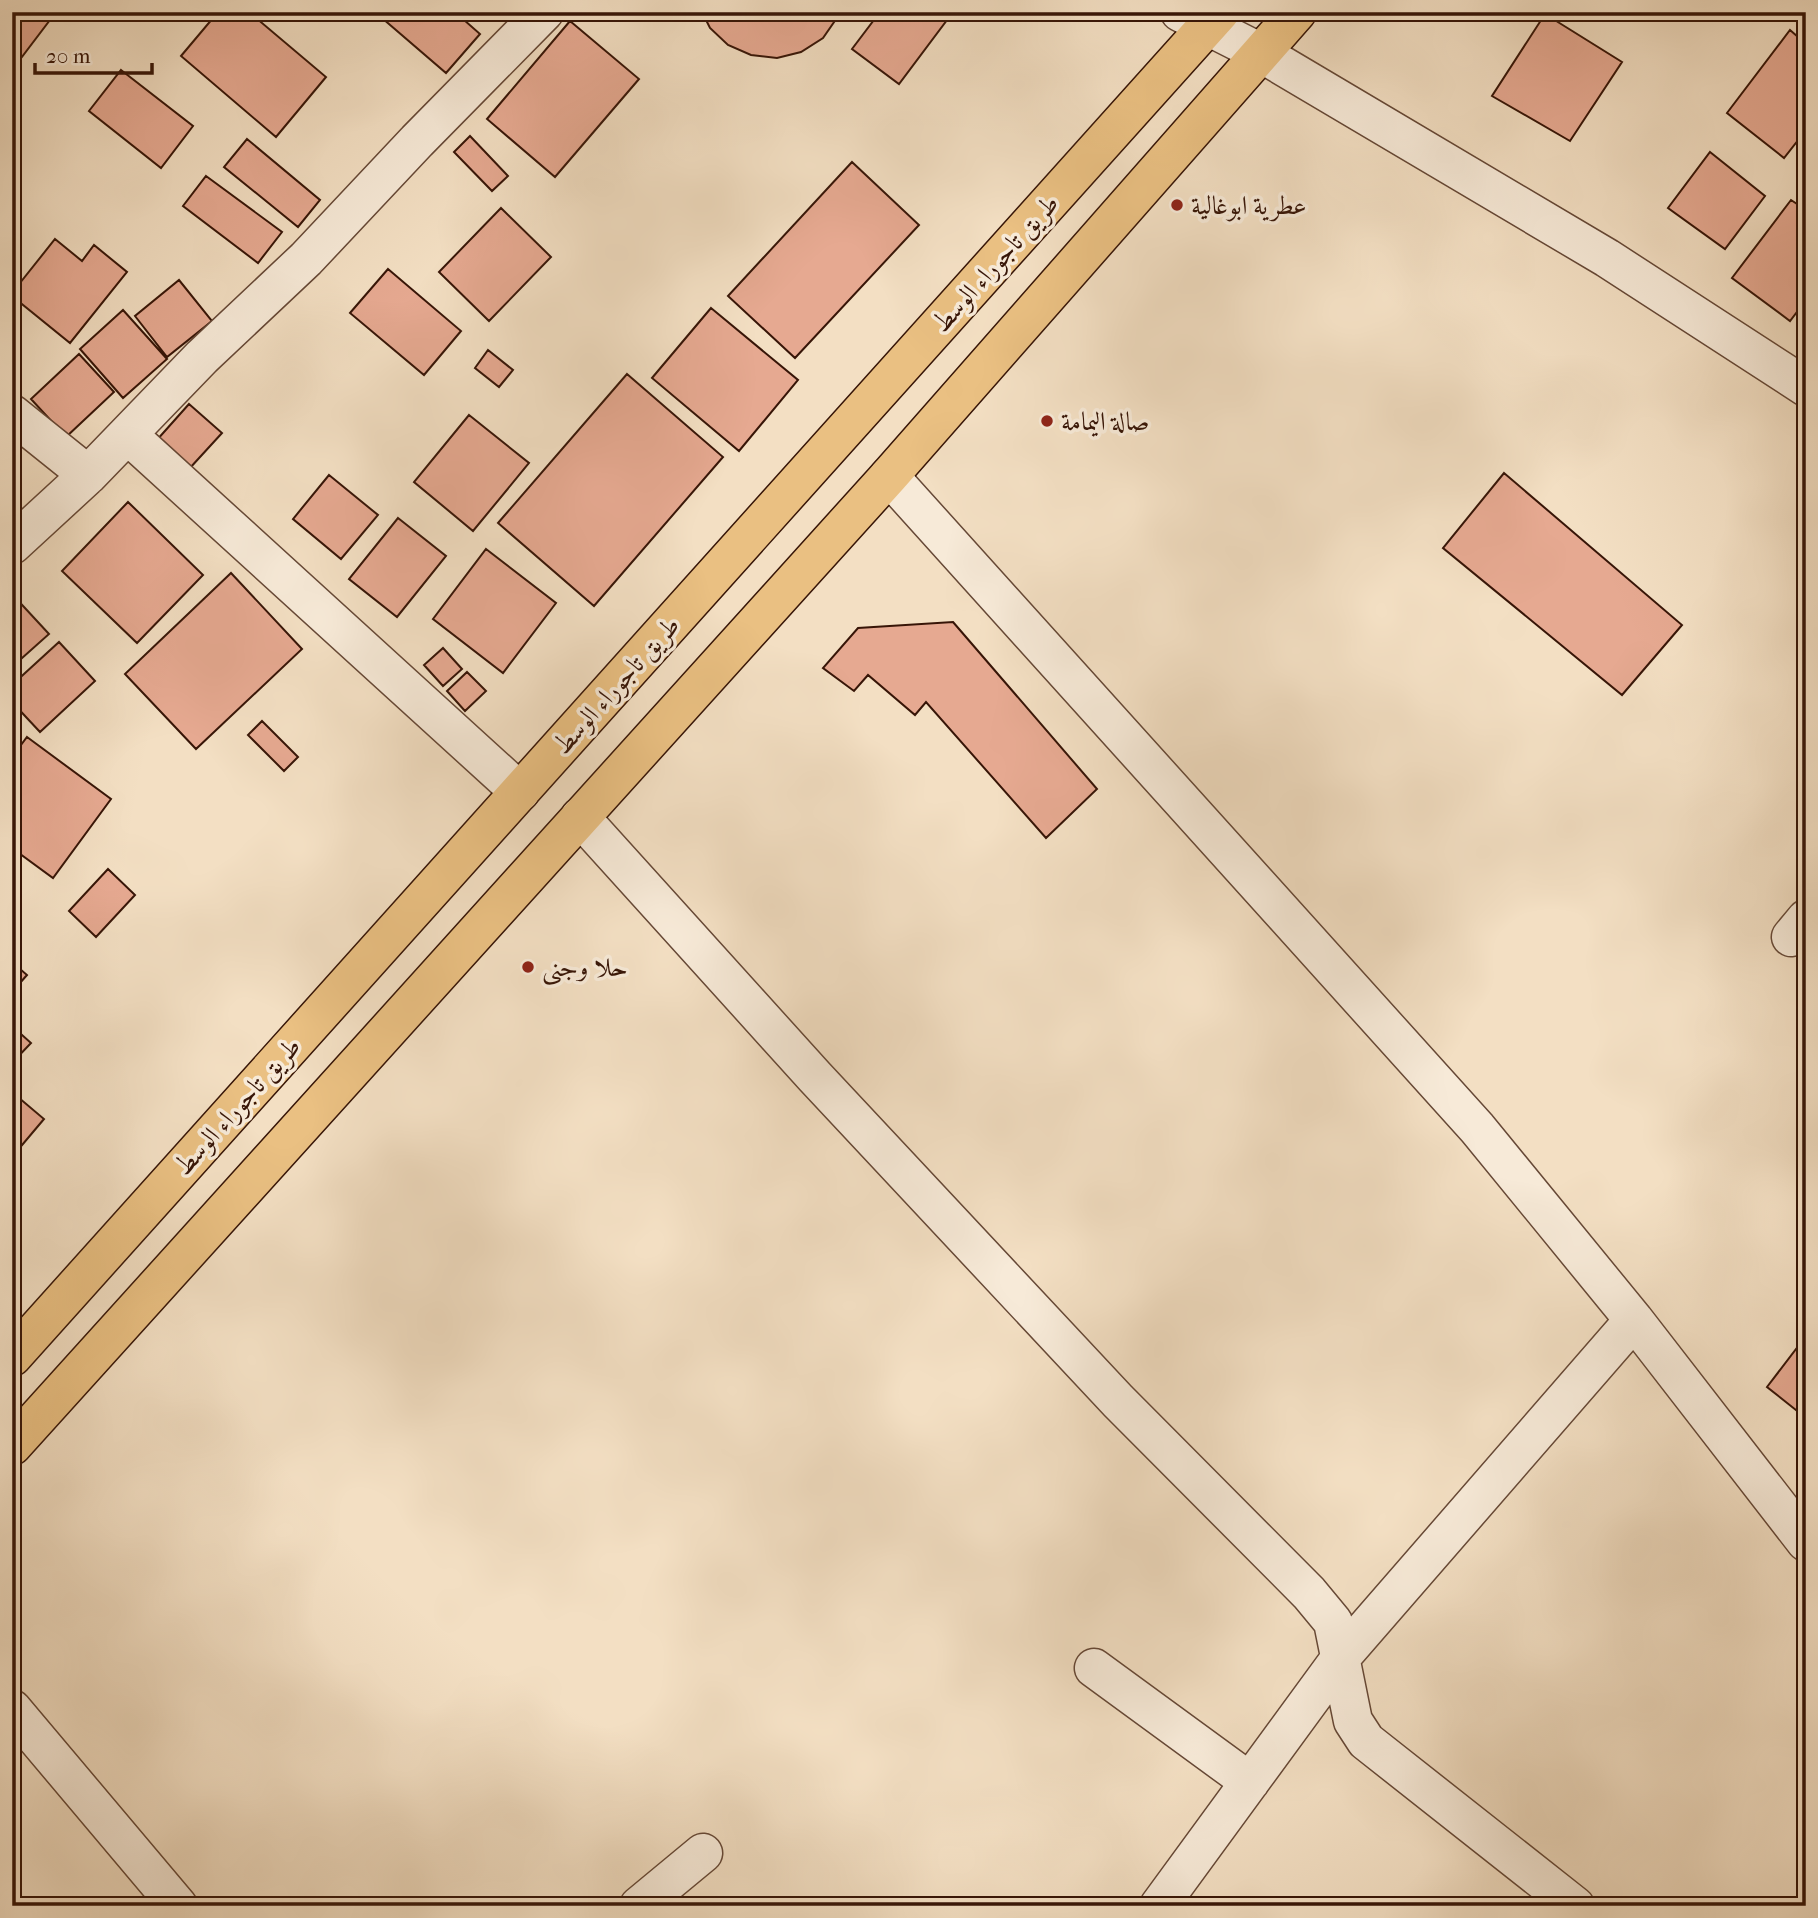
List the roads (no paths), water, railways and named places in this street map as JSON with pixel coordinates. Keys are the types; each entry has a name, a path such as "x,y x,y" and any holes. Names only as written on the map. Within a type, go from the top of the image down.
{"main road":[{"path":"12,1446 889,476 1297,12"},
{"name":"طريق تاجوراء الوسط","path":"12,1357 520,792 1203,17"}],"street":[{"path":"12,545 88,475 202,357 306,259 544,12"},
{"path":"1203,17 1607,258 1806,387"},
{"path":"12,414 88,475"},
{"path":"128,435 520,792"},
{"path":"889,476 1477,1128 1634,1320 1806,1542"},
{"path":"580,817 815,1077 1118,1401 1309,1593 1333,1622 1353,1721 1366,1741 1575,1906"},
{"path":"1158,1906 1342,1656 1634,1320"},
{"path":"1094,1668 1250,1782"},
{"path":"12,1709 178,1906"},
{"path":"639,1906 703,1853"}],"place":[{"name":"عطرية ابوغالية","path":"1177,205"},
{"name":"صالة اليمامة","path":"1047,421"},
{"name":"حلا وجنى","path":"528,967"}]}
